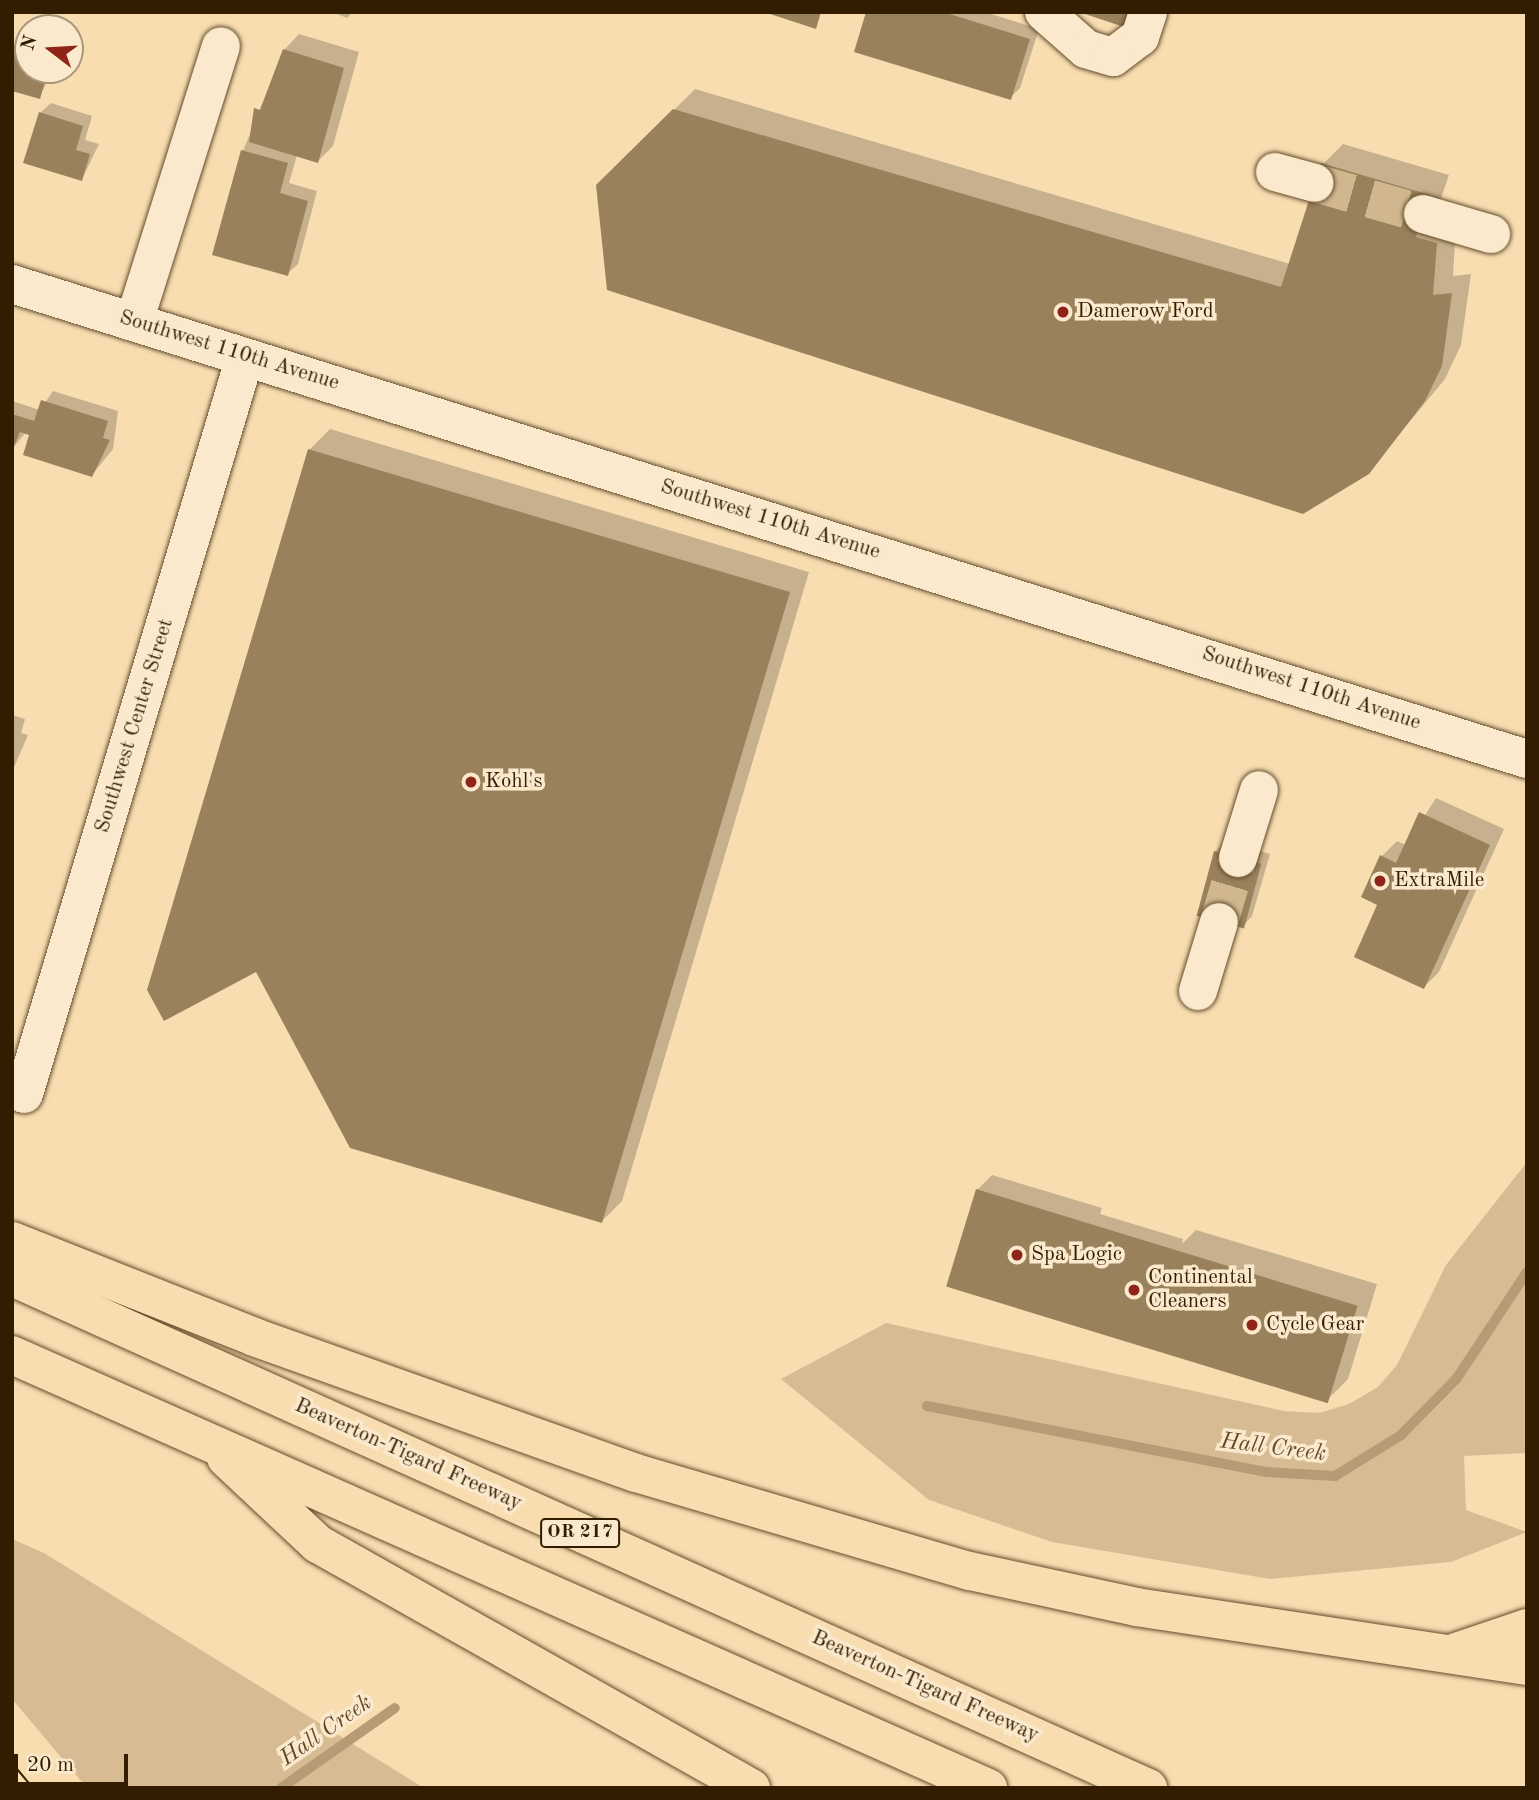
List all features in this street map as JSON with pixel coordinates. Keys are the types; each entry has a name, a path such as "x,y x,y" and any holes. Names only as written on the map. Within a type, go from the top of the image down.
{"highway":[{"path":"12,1241 254,1337 741,1507 970,1571 1136,1607 1527,1666"},
{"name":"Beaverton-Tigard Freeway","path":"12,1277 1148,1788"},
{"path":"12,1355 204,1437 988,1788"},
{"path":"204,1437 318,1544 751,1788"},
{"path":"1449,1655 1527,1628"}],"street":[{"path":"1044,12 1086,49 1113,57 1140,37 1147,12"},
{"path":"134,322 221,46"},
{"path":"1275,172 1315,183"},
{"path":"1423,214 1491,234"},
{"name":"Southwest 110th Avenue","path":"12,284 1527,759"},
{"name":"Southwest Center Street","path":"24,1094 245,357"},
{"path":"1238,858 1259,790"},
{"path":"1198,991 1219,922"}],"shaded area":[{"path":"1527,1162 1527,1453 1464,1456 1466,1510 1527,1532 1451,1562 1270,1579 1052,1542 929,1500 781,1379 886,1323 1284,1411 1319,1413 1349,1404 1378,1387 1397,1365 1446,1265"},
{"path":"12,1539 44,1553 424,1788 87,1788 12,1699"}],"building":[{"path":"764,12 821,12 816,29"},
{"path":"866,12 943,12 1030,39 1011,100 854,52"},
{"path":"1079,12 1132,12 1127,28"},
{"path":"283,49 344,68 318,163 249,142 254,108 260,110"},
{"path":"12,52 14,84 44,84 40,99 12,91"},
{"name":"Damerow Ford","path":"673,109 1281,287 1321,163 1430,195 1416,237 1437,243 1433,295 1452,293 1442,366 1425,401 1369,474 1303,514 607,290 596,185"},
{"path":"39,112 83,126 76,150 90,154 82,181 23,163"},
{"path":"241,150 288,163 280,193 308,201 288,276 212,255"},
{"path":"41,400 108,421 103,438 110,440 92,477 23,455 29,435 20,432 12,451 12,414 34,421"},
{"name":"Kohl's","path":"308,449 790,592 602,1223 350,1148 256,972 164,1021 147,990"},
{"path":"1419,812 1490,845 1424,989 1354,957 1377,905 1361,897 1380,855 1396,863"},
{"path":"1214,851 1261,864 1244,928 1197,916"},
{"path":"976,1189 1358,1306 1328,1403 946,1287"}],"waterway":[{"name":"Hall Creek","path":"927,1406 1266,1472 1335,1476 1401,1435 1457,1378 1527,1272"},
{"name":"Hall Creek","path":"281,1788 395,1708"}],"tunnel":[{"path":"1315,183 1423,214"},
{"path":"1219,922 1238,858"}],"tram line":[{"path":"12,1763 33,1788"}],"place":[{"name":"Damerow Ford","path":"1063,312"},
{"name":"Kohl's","path":"471,782"},
{"name":"ExtraMile","path":"1380,881"},
{"name":"Spa Logic","path":"1017,1255"},
{"name":"Continental Cleaners","path":"1134,1290"},
{"name":"Cycle Gear","path":"1252,1325"}]}
